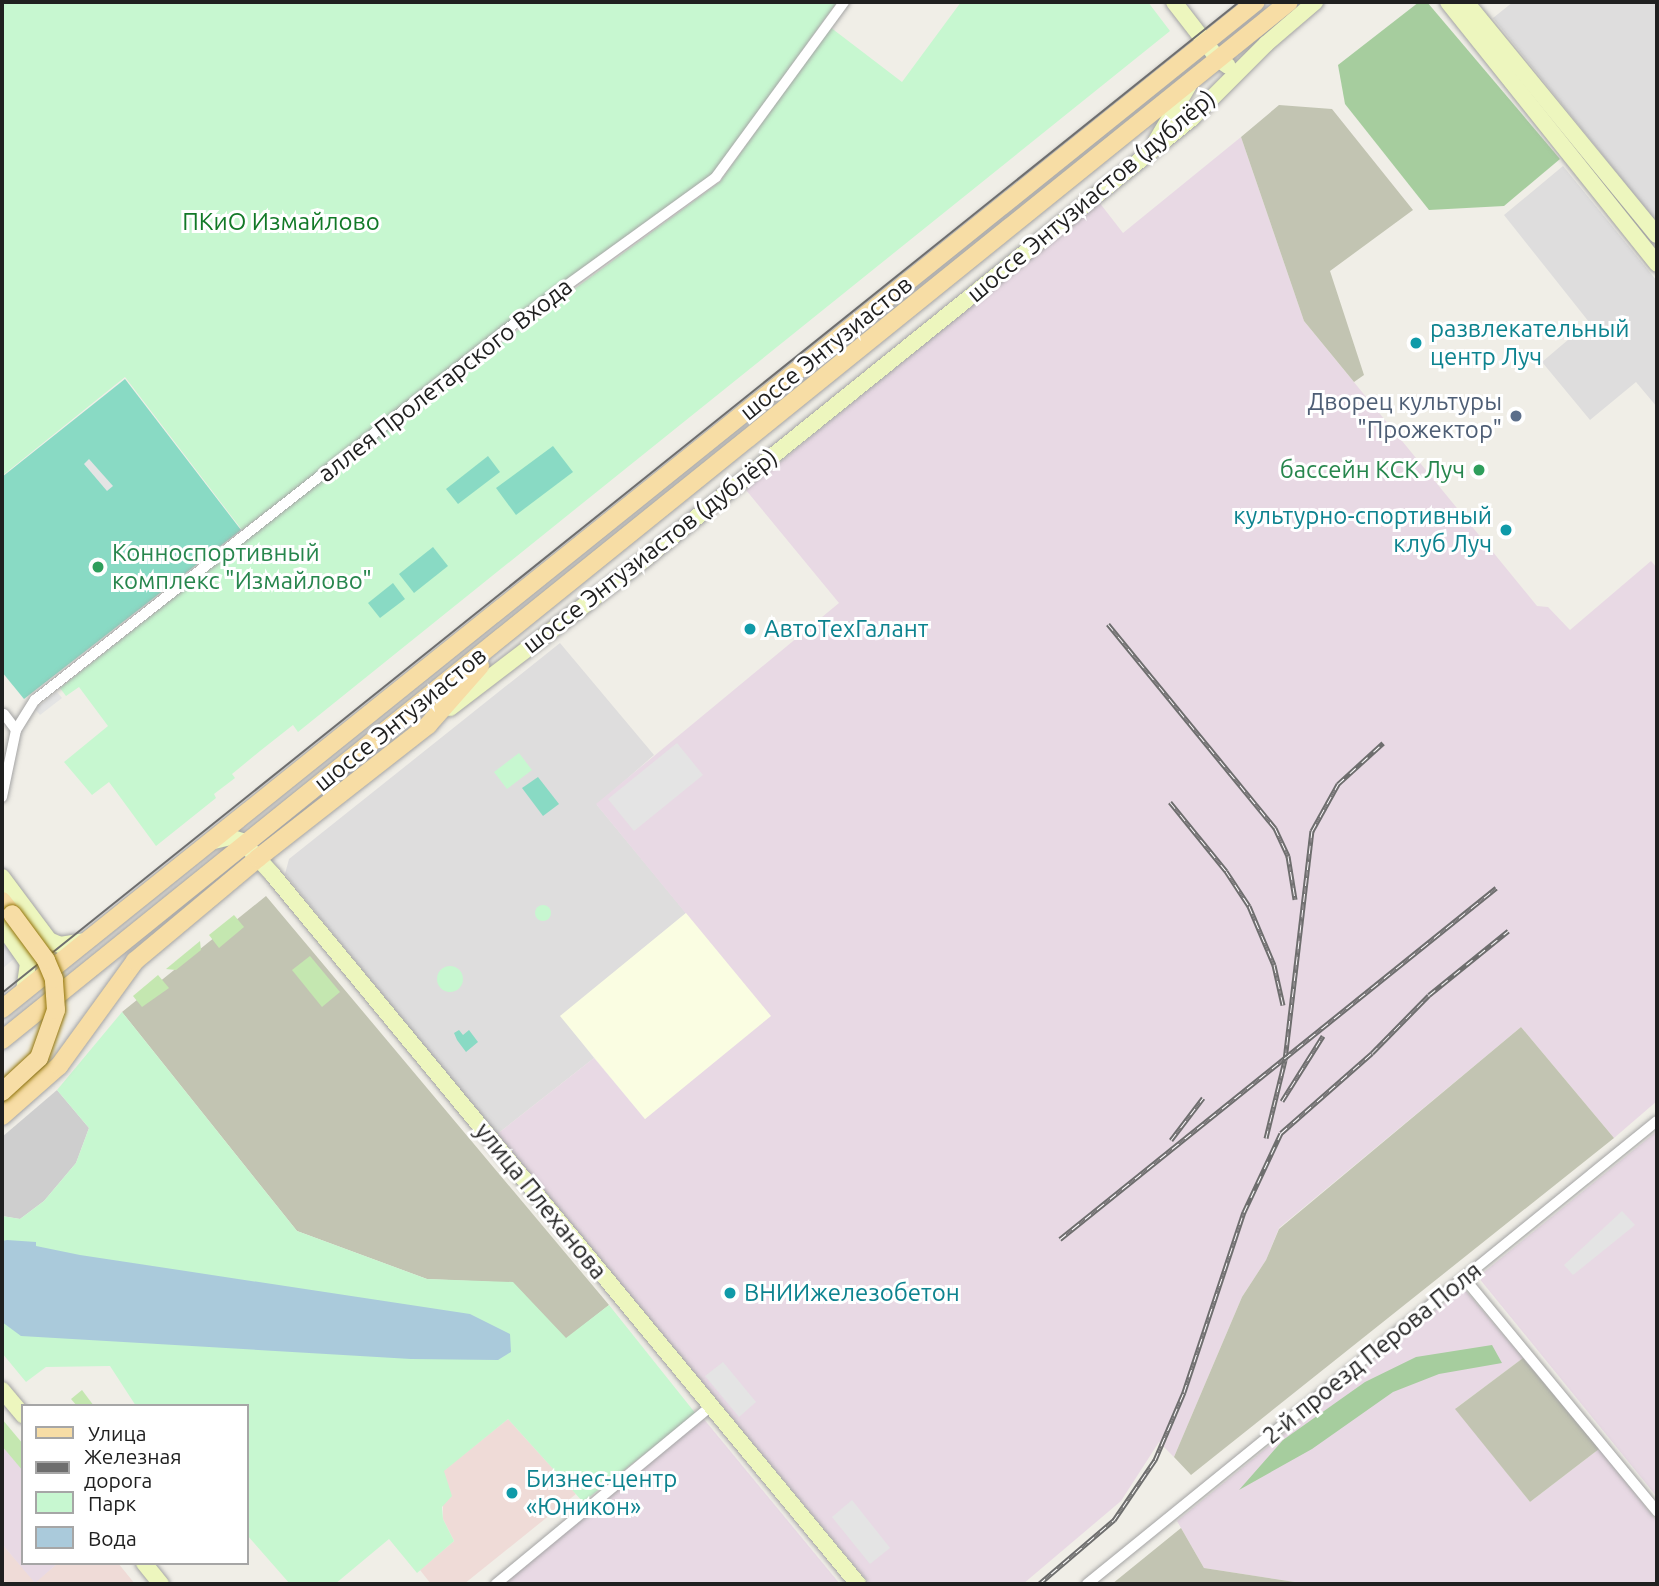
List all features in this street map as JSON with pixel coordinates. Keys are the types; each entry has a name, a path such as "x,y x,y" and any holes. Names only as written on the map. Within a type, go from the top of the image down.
{"main road":[{"path":"1174,2 1218,59 1238,69"},
{"name":"шоссе Энтузиастов","path":"2,1009 1256,2"},
{"name":"шоссе Энтузиастов","path":"2,1040 1289,2"},
{"name":"шоссе Энтузиастов (дублёр)","path":"2,1116 59,1066 135,961 278,842 646,558 1144,157 1191,118 1238,69 1315,2"},
{"path":"1448,2 1657,264"},
{"path":"1466,2 1657,235"},
{"path":"1144,157 1191,82"},
{"path":"428,725 504,635"},
{"path":"214,841 230,837 246,844 278,842 273,875 252,873 231,881"},
{"name":"улица Плеханова","path":"246,844 858,1584"},
{"path":"2,877 49,940 61,946 86,941"},
{"path":"2,901 46,960 56,994 53,1027 38,1058 2,1092"},
{"path":"2,926 28,963 24,991"},
{"path":"2,1054 49,1002"},
{"path":"2,1390 21,1413"},
{"path":"146,1565 161,1584"}],"street":[{"name":"аллея Пролетарского Входа","path":"2,797 16,730 35,701 410,404 716,177 844,2"},
{"path":"4,714 16,730"},
{"name":"2-й проезд Перова Поля","path":"1087,1584 1657,1121"},
{"path":"1464,1278 1657,1511"},
{"path":"496,1584 710,1407"}],"shaded area":[{"path":"1513,2 1657,2 1657,223 1493,18"},
{"path":"1279,105 1332,109 1413,210 1330,271 1364,375 1354,382 1304,321 1241,137"},
{"path":"1241,137 1304,321 1537,606 1548,607 1570,630 1651,561 1657,568 1657,1101 1614,1138 1521,1027 1279,1228 1266,1260 1242,1297 1174,1457 1159,1442 1121,1501 1023,1584 870,1584 496,1135 594,1058 645,1119 770,1016 596,804 839,603 746,490 1099,202 1123,233"},
{"path":"1563,166 1657,281 1657,407 1636,382 1590,420 1542,362 1589,322 1504,215"},
{"path":"89,459 113,486 107,491 84,464"},
{"path":"560,643 654,755 597,805 686,913 561,1016 594,1058 496,1135 285,874 289,859"},
{"path":"57,692 62,698 40,715 35,709"},
{"path":"677,743 703,775 634,831 608,799"},
{"path":"266,896 609,1305 566,1339 513,1283 427,1279 297,1231 122,1012"},
{"path":"686,913 771,1016 645,1119 560,1016"},
{"path":"2,941 15,958 2,969"},
{"path":"1521,1027 1614,1138 1191,1475 1174,1457 1242,1297 1266,1260 1279,1229"},
{"path":"57,1090 89,1128 76,1163 44,1201 20,1219 2,1216 2,1137"},
{"path":"1657,1131 1657,1497 1478,1277"},
{"path":"1622,1211 1635,1225 1573,1275 1564,1265"},
{"path":"1465,1290 1523,1358 1456,1408 1530,1502 1599,1449 1657,1521 1657,1584 1308,1584 1204,1568 1177,1521 1459,1291"},
{"path":"1523,1358 1599,1449 1530,1502 1455,1409"},
{"path":"723,1362 756,1402 739,1417 705,1376"},
{"path":"703,1418 840,1584 504,1584"},
{"path":"508,1419 576,1494 464,1584 431,1584 420,1570 454,1541 443,1519 443,1471"},
{"path":"2,1423 21,1446 21,1565 56,1565 35,1583 2,1544"},
{"path":"852,1500 890,1548 870,1564 832,1517"},
{"path":"1181,1528 1204,1568 1308,1584 1112,1584"},
{"path":"2,1544 35,1582 56,1565 120,1565 135,1584 2,1584"}],"green space":[{"name":"ПКиО Измайлово","path":"2,2 837,2 714,173 242,530 125,377 2,476"},
{"path":"961,2 1148,2 1170,31 298,732 293,725 260,751 232,774 235,778 214,794 216,798 156,846 109,782 92,795 64,762 108,726 79,687 66,696 60,688 422,401 720,182 830,27 902,82"},
{"path":"1419,2 1427,2 1560,159 1504,206 1429,210 1345,104 1338,65"},
{"name":"Конноспортивный комплекс \"Измайлово\"","path":"125,379 241,530 24,699 2,672 2,477"},
{"path":"553,446 573,472 516,515 496,488"},
{"path":"488,456 500,472 458,504 446,489"},
{"path":"433,547 448,566 414,593 399,574"},
{"path":"393,583 405,599 380,618 368,603"},
{"path":"519,753 532,770 507,789 494,772"},
{"path":"538,777 559,804 543,816 522,788"},
{"path":"543,905 549,907 549,919 543,921 537,919 535,913 537,907"},
{"path":"234,915 244,927 219,948 209,935"},
{"path":"200,941 201,950 176,970 166,969"},
{"path":"310,956 340,992 322,1007 292,970"},
{"path":"450,966 459,970 463,979 459,988 450,992 441,988 437,979 441,970"},
{"path":"158,975 169,988 142,1007 133,996"},
{"path":"122,1012 297,1231 427,1279 513,1282 566,1338 609,1305 696,1414 583,1502 508,1419 444,1471 452,1496 442,1507 443,1519 454,1541 417,1573 389,1539 335,1584 290,1584 248,1536 248,1404 135,1404 110,1366 46,1367 26,1382 2,1353 2,1216 20,1219 44,1201 76,1163 89,1128 57,1090"},
{"path":"459,1030 463,1035 469,1030 478,1042 466,1052 454,1033"},
{"path":"1492,1345 1502,1363 1439,1374 1393,1392 1312,1449 1239,1490 1283,1440 1365,1382 1416,1357"},
{"path":"82,1390 92,1404 75,1404 71,1399"},
{"path":"2,1419 21,1442 21,1469 2,1446"}],"water":[{"path":"2,1241 36,1242 36,1246 80,1255 470,1314 510,1334 511,1352 498,1360 411,1359 21,1336 2,1322"}],"tram line":[{"path":"2,993 1239,2"}],"railway":[{"path":"1108,624 1275,828 1288,856 1295,899"},
{"path":"1266,1138 1285,1060 1312,831 1338,784 1383,743"},
{"path":"1170,802 1226,871 1249,906 1274,965 1283,1005"},
{"path":"1060,1239 1496,888"},
{"path":"1039,1584 1114,1520 1155,1460 1184,1392 1244,1212 1281,1133 1372,1053 1429,995 1508,931"},
{"path":"1282,1101 1323,1036"},
{"path":"1171,1140 1203,1098"}],"place":[{"name":"развлекательный центр Луч","path":"1416,343"},
{"name":"Дворец культуры \"Прожектор\"","path":"1516,416"},
{"name":"бассейн КСК Луч","path":"1479,470"},
{"name":"культурно-спортивный клуб Луч","path":"1506,530"},
{"name":"Конноспортивный комплекс \"Измайлово\"","path":"98,567"},
{"name":"АвтоТехГалант","path":"750,629"},
{"name":"ВНИИжелезобетон","path":"730,1293"},
{"name":"Бизнес-центр «Юникон»","path":"512,1493"}]}
